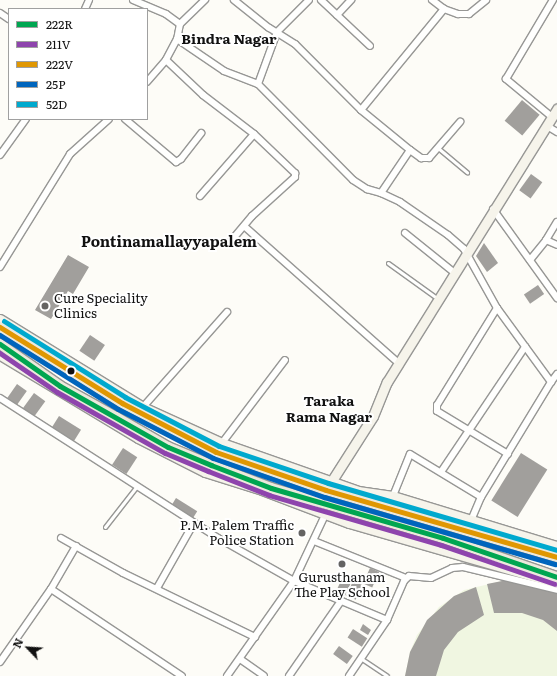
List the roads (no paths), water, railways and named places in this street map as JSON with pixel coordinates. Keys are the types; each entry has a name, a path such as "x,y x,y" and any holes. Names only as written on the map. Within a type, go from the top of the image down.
{"main road":[{"path":"0,327 122,403 216,452 326,490 557,557"},
{"path":"0,344 60,386 168,447 271,488 443,538 557,577"}],"street":[{"path":"133,0 166,14 180,24"},
{"path":"148,81 166,60 177,39 180,24 205,0"},
{"path":"234,0 295,44 361,110 424,160 438,148 460,122"},
{"path":"258,84 277,32 309,0"},
{"path":"321,0 370,46"},
{"path":"337,15 351,0"},
{"path":"432,0 444,9 458,14 469,14 486,0"},
{"path":"328,481 361,423 378,386 451,270 485,228 486,221 493,209 555,113 506,79 553,0"},
{"path":"361,110 444,9"},
{"path":"177,39 224,71 258,84 353,180 367,189 381,192 412,210 466,252 497,308 524,347 552,382"},
{"path":"166,60 203,95 254,134 295,173 295,177 244,226 231,241"},
{"path":"0,155 25,120"},
{"path":"0,267 70,154 108,120"},
{"path":"126,120 176,162 181,159 201,133"},
{"path":"547,126 557,132"},
{"path":"200,196 254,134"},
{"path":"381,192 410,150"},
{"path":"493,209 557,298"},
{"path":"530,260 546,240 557,222"},
{"path":"244,226 395,360"},
{"path":"405,234 451,270"},
{"path":"546,240 557,245"},
{"path":"328,481 373,416 387,382 466,252"},
{"path":"497,308 437,405 437,411 508,454"},
{"path":"143,407 227,312"},
{"path":"0,319 143,407 222,443 358,491 393,496 557,546"},
{"path":"441,472 524,347"},
{"path":"0,355 138,438 205,472 262,490 325,515 468,555 557,583"},
{"path":"222,443 285,360"},
{"path":"471,521 481,497 557,374"},
{"path":"0,398 194,523 294,581 387,620"},
{"path":"393,496 410,454 481,497"},
{"path":"227,676 294,581 325,515"},
{"path":"157,588 194,523"},
{"path":"61,538 255,637"},
{"path":"314,541 406,578 431,578 452,568 463,567 557,590"},
{"path":"0,662 51,589 76,546"},
{"path":"463,567 468,555"},
{"path":"349,676 362,659 387,620 406,578"},
{"path":"51,589 182,676"},
{"path":"290,676 341,601"},
{"path":"240,658 264,676"}],"lane":[{"path":"438,148 467,172"},
{"path":"388,263 434,296"},
{"path":"105,527 137,486"},
{"path":"362,659 387,676"}],"place":[{"name":"Cure Speciality Clinics","path":"45,306"},
{"name":"P.M. Palem Traffic Police Station","path":"302,533"},
{"name":"Gurusthanam The Play School","path":"342,564"}],"district":[{"name":"Bindra Nagar","path":"229,38"},
{"name":"Pontinamallayyapalem","path":"169,241"},
{"name":"Taraka Rama Nagar","path":"329,408"}]}
